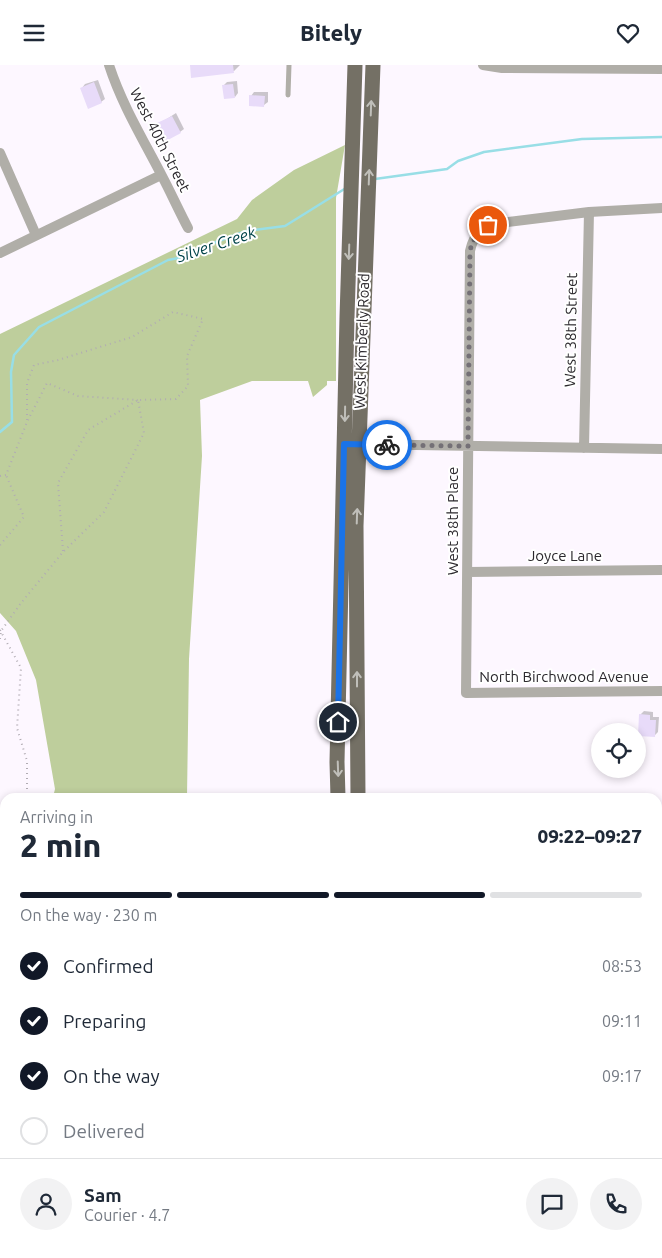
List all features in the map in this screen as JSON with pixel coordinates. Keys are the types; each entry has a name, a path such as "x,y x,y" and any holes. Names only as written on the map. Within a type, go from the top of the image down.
{"main road":[{"name":"West Kimberly Road","path":"355,65 350,203 351,444 356,527 358,793"},
{"name":"West Kimberly Road","path":"338,793 337,762 351,444 368,203 373,65"}],"street":[{"name":"West 40th Street","path":"109,65 134,127 188,228"},
{"path":"483,65 502,68 662,69"},
{"path":"0,153 36,235"},
{"path":"0,253 161,175"},
{"path":"589,212 662,207"},
{"name":"West 38th Place","path":"466,693 470,251 473,240 488,225 589,212"},
{"name":"West 38th Street","path":"584,448 589,212"},
{"path":"351,444 662,449"},
{"name":"Joyce Lane","path":"468,571 662,570"},
{"name":"North Birchwood Avenue","path":"466,693 662,691"}],"lane":[{"path":"288,95 289,65"}],"path":[{"path":"0,545 24,517 6,475 27,422 47,383 78,396 138,400 176,399 188,386 187,356 203,319 173,312 132,337 58,361 34,365 27,383 27,422"},
{"path":"0,639 0,631 63,552 104,512 144,433 138,400"},
{"path":"63,552 58,483 88,430 138,400"},
{"path":"0,476 6,475"},
{"path":"0,631 21,668 18,728 27,761 27,793"}],"green space":[{"path":"345,145 336,198 336,381 327,381 327,385 313,397 308,381 252,381 200,400 202,456 189,659 187,793 54,793 55,789 36,680 16,631 0,613 0,334 237,219 252,200 294,170"}],"building":[{"path":"190,65 233,65 234,73 191,78"},
{"path":"94,82 102,103 88,109 80,88"},
{"path":"233,84 235,98 224,99 222,85"},
{"path":"249,95 265,96 264,107 249,106"},
{"path":"172,116 181,133 166,141 157,123"},
{"path":"639,714 650,715 650,720 656,720 655,737 646,736 646,723 639,723"}],"waterway":[{"name":"Silver Creek","path":"375,179 447,169 458,161 484,152 582,139 662,137"},
{"name":"Silver Creek","path":"0,432 12,422 11,372 14,355 39,327 168,260 184,257 189,252 246,231 285,226 346,188"}],"way so far":[{"path":"387,445 468,446 470,251 473,240 488,225"}],"route":[{"path":"338,722 344,444 387,445"}]}
